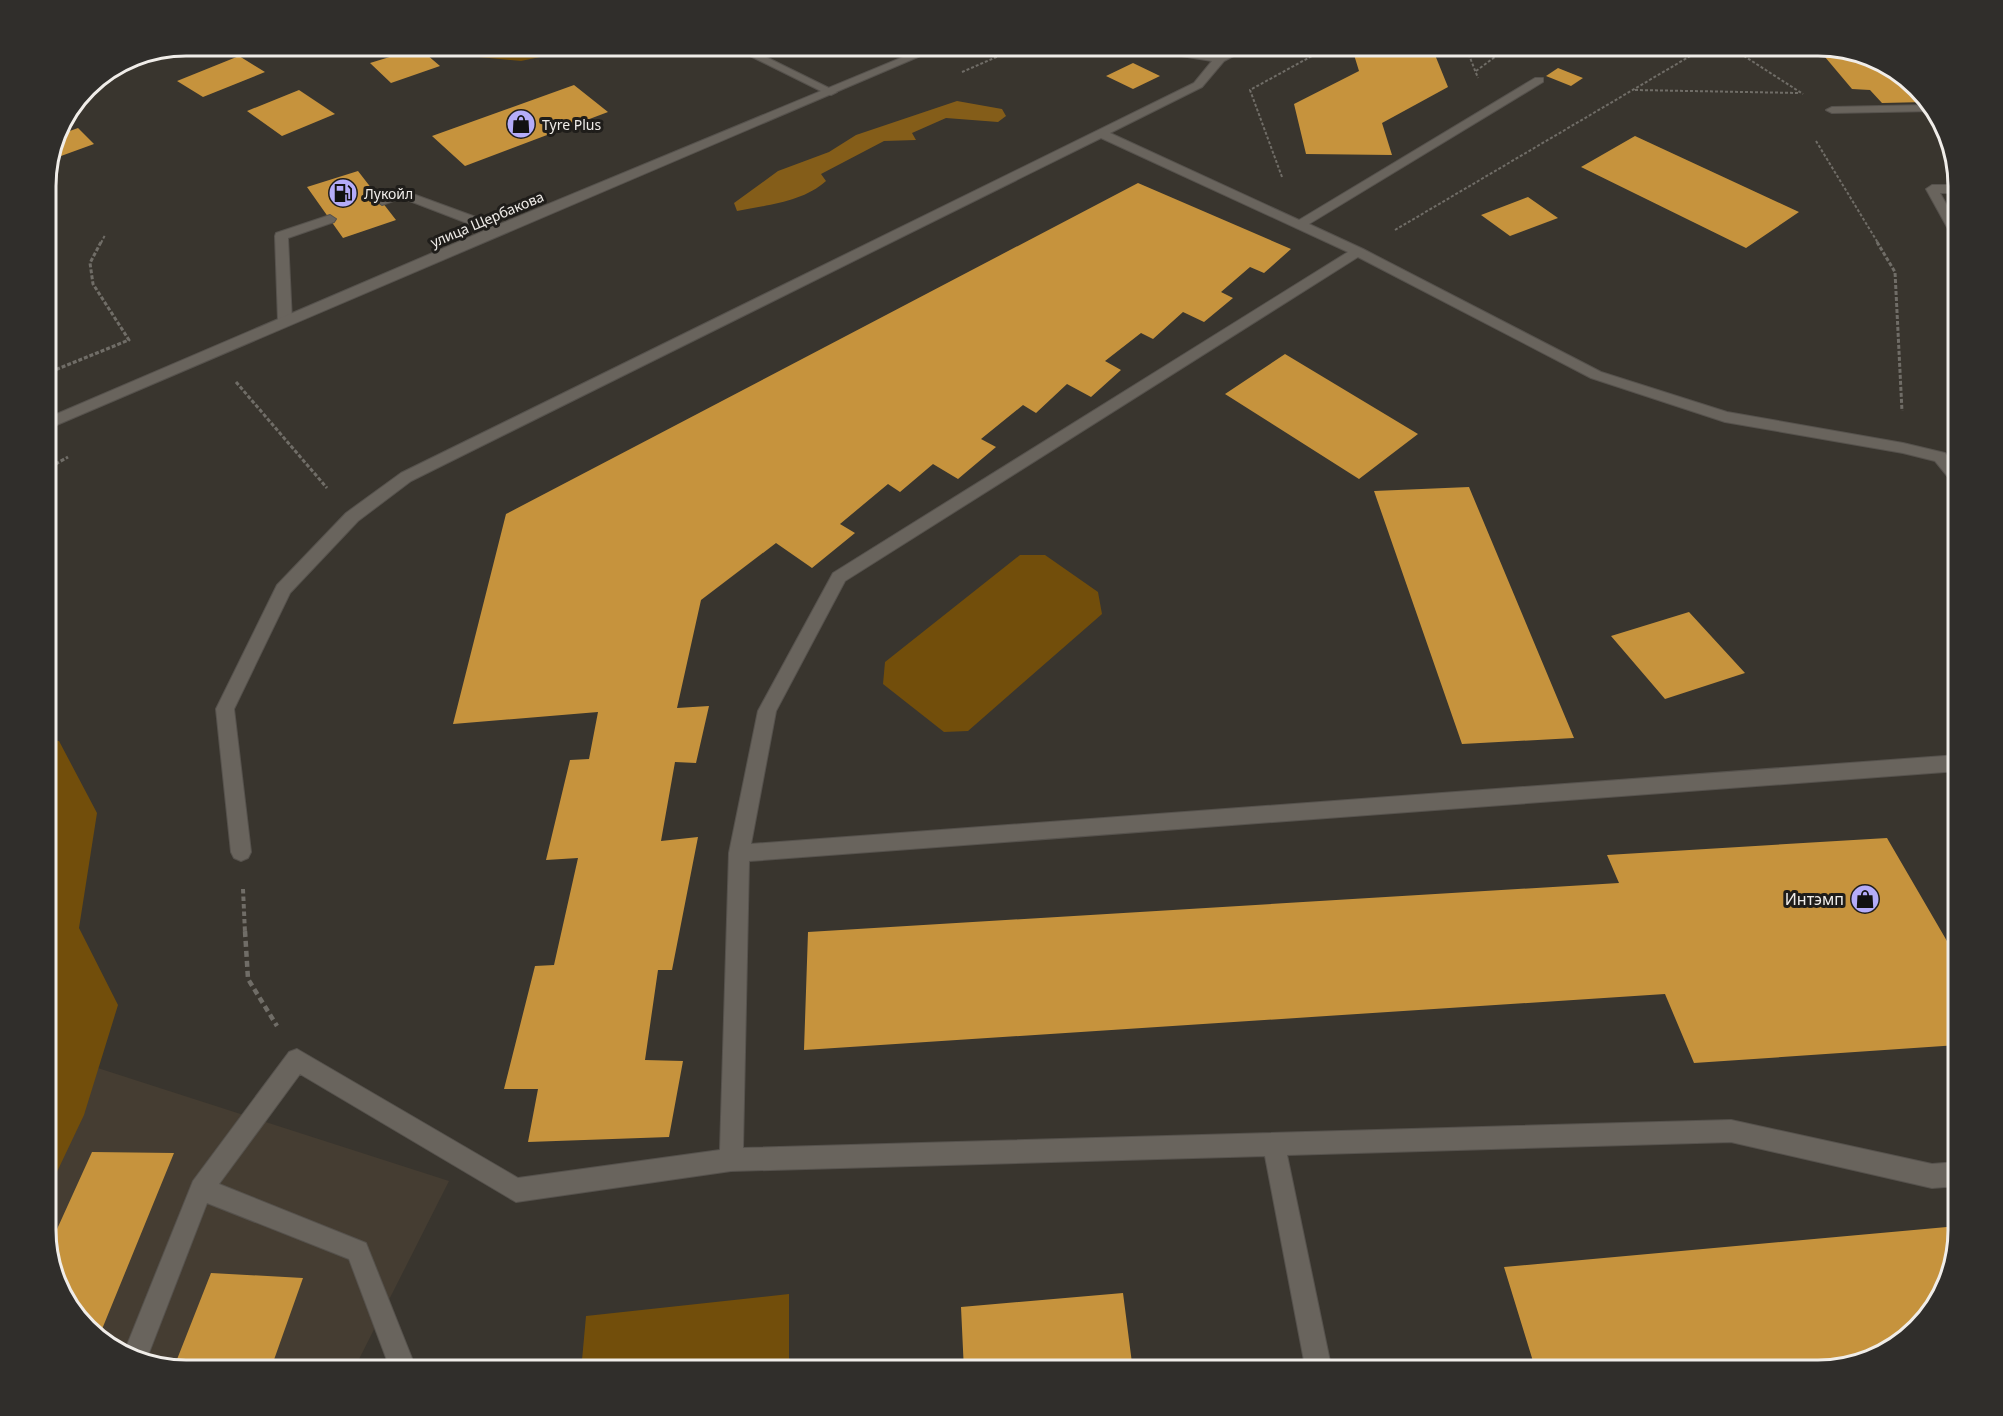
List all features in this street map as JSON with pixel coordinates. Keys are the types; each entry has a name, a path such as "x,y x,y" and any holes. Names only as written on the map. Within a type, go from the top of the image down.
{"main road":[{"path":"756,56 831,92"},
{"name":"улица Щербакова","path":"56,420 498,230 915,56"},
{"path":"1201,56 1220,59"},
{"path":"241,852 225,709 283,589 352,517 406,477 1198,85 1220,59 1226,56"},
{"path":"1299,225 1539,80"},
{"path":"1832,110 1922,108"},
{"path":"1101,133 1358,252 1596,375 1725,417 1903,448 1948,458"},
{"path":"1948,189 1932,189 1948,218"},
{"path":"382,201 402,194 498,230"},
{"path":"285,321 281,236 330,219"},
{"path":"731,1160 739,853 767,711 839,577 1358,252"},
{"path":"1940,457 1948,467"},
{"path":"739,853 1948,764"},
{"path":"137,1351 201,1190 297,1060 516,1190 731,1160 1731,1131 1932,1176 1948,1175"},
{"path":"1274,1144 1317,1360"},
{"path":"201,1190 358,1251 400,1360"}],"path":[{"path":"1299,225 1250,90 1312,56"},
{"path":"1476,71 1496,56"},
{"path":"1358,252 1691,56"},
{"path":"1744,56 1832,110 1807,126 1895,272 1903,448"},
{"path":"1634,90 1801,93"},
{"path":"56,370 129,340 93,284 90,263 105,235"},
{"path":"234,379 352,517"},
{"path":"241,852 248,979 297,1060"}],"shaded area":[{"path":"478,56 545,56 521,61"},
{"path":"957,101 1002,109 1006,116 998,122 946,118 912,133 916,140 884,141 821,174 826,181 807,194 784,202 737,211 734,203 778,171 829,152 856,135"},
{"path":"1020,555 1045,555 1098,592 1102,614 968,731 944,732 883,684 885,662"},
{"path":"56,741 59,741 97,813 79,928 118,1005 84,1115 56,1174"},
{"path":"56,1055 449,1181 359,1360 177,1360 144,1354 113,1339 94,1322 77,1303 62,1272 56,1239"},
{"path":"789,1294 789,1360 582,1360 586,1316"}],"building":[{"path":"239,56 265,72 203,97 177,81"},
{"path":"393,56 428,56 440,66 391,83 370,63"},
{"path":"1354,56 1435,56 1448,87 1382,123 1392,155 1306,154 1294,104 1359,71"},
{"path":"1825,57 1851,60 1875,69 1890,77 1917,102 1882,103 1870,90 1852,89"},
{"path":"1133,63 1160,76 1133,89 1106,76"},
{"path":"1558,68 1583,78 1571,86 1546,76"},
{"name":"Tyre Plus","path":"574,85 608,112 465,166 432,136"},
{"path":"299,90 335,114 282,136 247,111"},
{"path":"78,128 94,144 59,157 67,132"},
{"path":"1635,136 1799,212 1746,248 1581,167"},
{"path":"358,171 396,220 343,238 307,187"},
{"path":"1138,183 1291,249 1264,273 1250,267 1221,292 1233,298 1204,322 1183,312 1153,339 1141,333 1105,361 1121,370 1091,397 1067,384 1036,413 1023,405 981,439 996,447 958,479 933,464 900,492 888,484 840,524 855,533 812,568 776,543 701,600 677,708 709,706 696,763 675,762 661,841 698,837 672,970 658,970 645,1060 683,1061 669,1137 528,1142 538,1089 504,1089 535,966 554,965 578,858 546,860 570,760 589,759 598,712 453,724 506,514"},
{"path":"1528,197 1558,218 1510,236 1481,215"},
{"path":"1285,354 1418,434 1359,479 1225,394"},
{"path":"1469,487 1574,738 1462,744 1374,491"},
{"path":"1689,612 1745,673 1665,699 1611,636"},
{"path":"1887,838 1948,943 1948,1046 1694,1063 1665,994 804,1050 808,932 1619,883 1607,855"},
{"path":"92,1152 174,1153 102,1329 77,1303 69,1288 60,1264 56,1231"},
{"path":"1948,1227 1941,1272 1921,1309 1890,1339 1867,1351 1834,1359 1533,1360 1504,1267"},
{"path":"211,1273 303,1278 274,1360 177,1360"},
{"path":"1123,1293 1132,1360 963,1360 961,1307"}],"place":[{"name":"Tyre Plus","path":"521,124"},
{"name":"Лукойл","path":"343,193"},
{"name":"Интэмп","path":"1865,899"}]}
